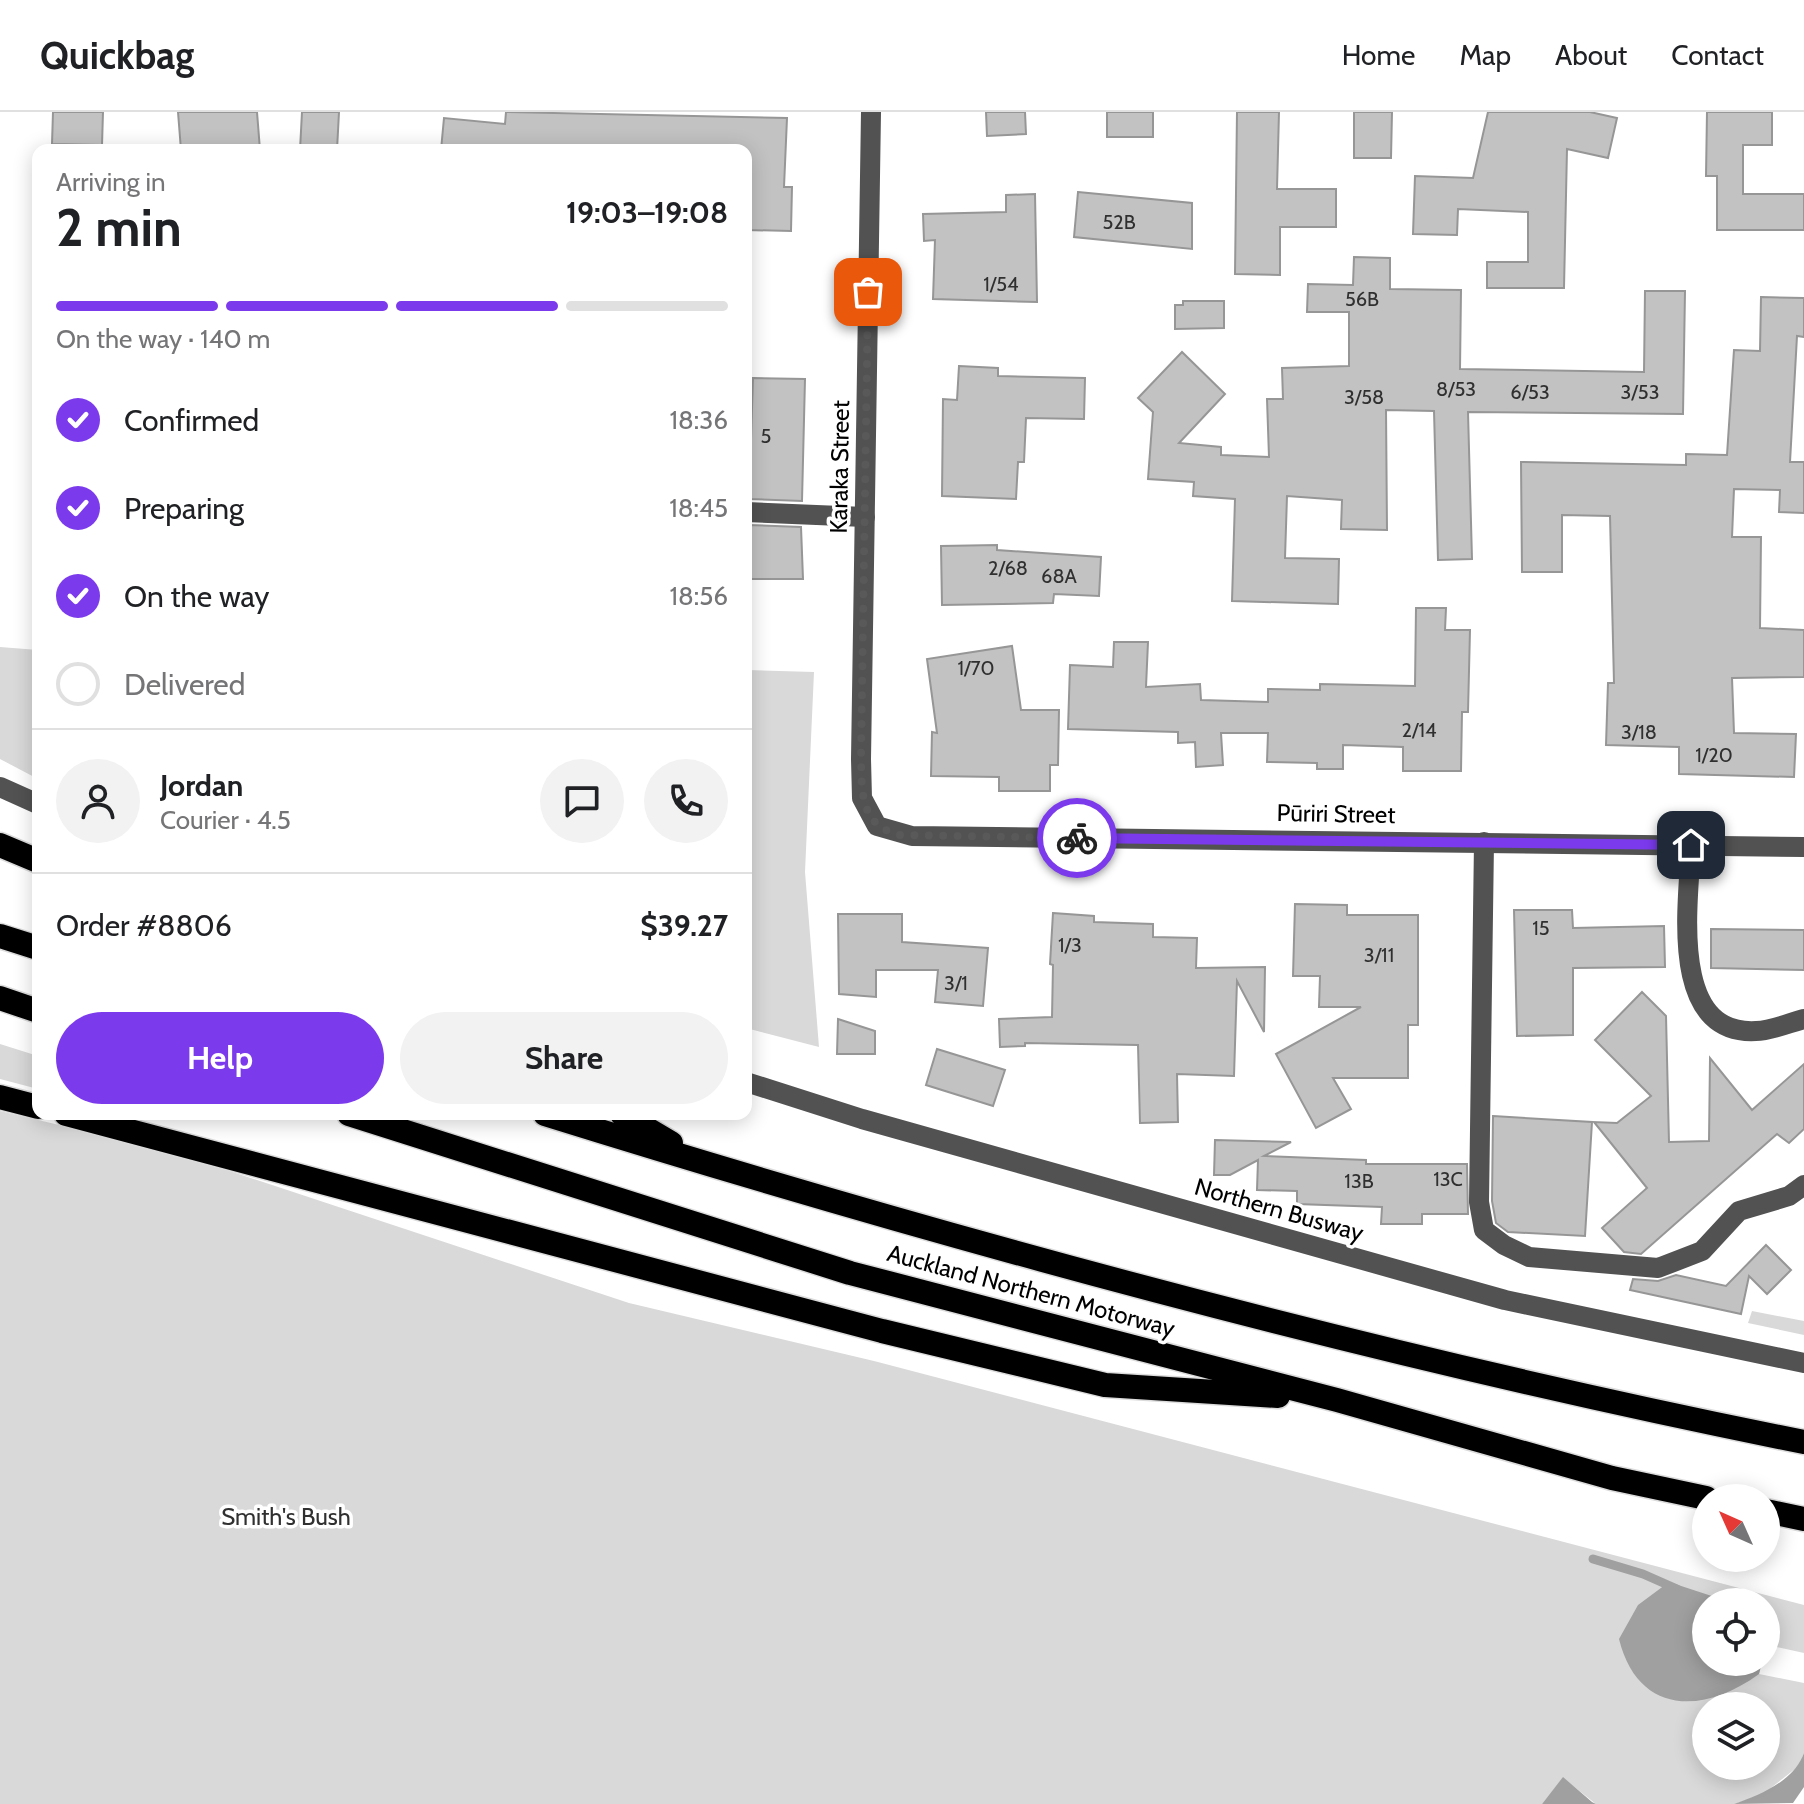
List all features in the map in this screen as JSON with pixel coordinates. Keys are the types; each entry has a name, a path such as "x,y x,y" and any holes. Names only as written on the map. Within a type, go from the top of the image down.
{"highway":[{"path":"0,845 32,858"},
{"path":"0,936 32,946"},
{"path":"0,998 32,1009"},
{"path":"0,1097 32,1105"},
{"path":"89,1120 882,1331 1105,1385 1337,1400"},
{"name":"Auckland Northern Motorway","path":"368,1120 850,1273 1337,1400 1612,1478 1692,1495"},
{"name":"Auckland Northern Motorway","path":"564,1120 708,1165 1109,1279 1602,1401 1804,1442"},
{"path":"632,1120 708,1165"},
{"path":"1780,1514 1804,1519"}],"street":[{"name":"Karaka Street","path":"871,112 861,759 862,798 871,820"},
{"path":"752,512 865,517"},
{"path":"0,787 32,801"},
{"name":"Pūriri Street","path":"871,820 884,831 912,836 1804,847"},
{"path":"1484,842 1479,1202 1484,1230 1504,1245 1529,1257 1658,1268 1702,1251 1739,1211 1789,1196 1804,1185"},
{"path":"1691,845 1688,952 1691,983 1702,1004 1715,1018 1734,1029 1757,1031 1804,1019"},
{"name":"Northern Busway","path":"752,1084 862,1119 1505,1300 1804,1363"}],"green space":[{"path":"0,647 32,650 32,776 0,759"},
{"path":"752,670 814,672 805,872 819,1047 752,1030"},
{"path":"0,1044 32,1054 32,1087 0,1079"},
{"name":"Smith's Bush","path":"0,1111 169,1151 629,1303 874,1361 1739,1588 1692,1588 1692,1676 1769,1676 1804,1683 1804,1753 1800,1765 1762,1795 1734,1804 1596,1804 1563,1778 1542,1804 0,1804"},
{"path":"1752,1311 1804,1321 1804,1335 1748,1323"},
{"name":"Smith's Bush","path":"1780,1599 1804,1605 1804,1653 1780,1648"}],"shaded area":[{"path":"1669,1582 1692,1590 1692,1676 1756,1676 1727,1692 1692,1692 1692,1701 1675,1700 1657,1694 1641,1682 1628,1664 1619,1639 1638,1605"},
{"path":"1804,1753 1804,1787 1793,1803 1734,1804 1784,1779"},
{"path":"1563,1777 1592,1802 1596,1804 1542,1804"}],"building":[{"path":"53,112 103,112 102,144 52,144"},
{"path":"178,112 257,112 260,144 181,144"},
{"path":"302,112 339,112 337,144 300,144"},
{"path":"506,112 787,118 784,187 792,187 791,231 752,230 752,144 442,144 444,118 505,124"},
{"path":"986,112 1025,112 1026,134 987,136"},
{"path":"1107,112 1153,112 1153,137 1107,137"},
{"path":"1237,112 1279,112 1277,189 1336,189 1336,227 1280,227 1280,275 1235,274"},
{"path":"1354,112 1392,112 1391,158 1354,158"},
{"path":"1488,112 1590,112 1617,118 1608,158 1567,149 1564,288 1487,288 1487,262 1528,262 1528,212 1458,209 1457,235 1413,234 1415,176 1473,178"},
{"path":"1707,112 1772,112 1772,145 1743,145 1743,194 1804,194 1804,230 1717,230 1717,176 1706,176"},
{"path":"1078,192 1192,203 1192,249 1074,237"},
{"path":"1035,194 1037,302 933,299 935,240 924,241 923,214 1006,212 1006,195"},
{"path":"1354,257 1390,258 1390,289 1461,290 1460,369 1644,372 1645,291 1685,291 1683,414 1468,412 1472,559 1438,560 1434,411 1386,410 1387,530 1341,529 1342,500 1287,496 1285,558 1339,559 1338,604 1232,601 1235,499 1193,496 1194,482 1148,479 1153,412 1138,398 1182,352 1225,394 1179,443 1221,447 1221,455 1269,457 1267,399 1283,399 1282,368 1349,366 1349,312 1307,312 1308,284 1353,285"},
{"path":"1761,297 1804,298 1804,337 1797,336 1790,462 1804,462 1804,513 1779,512 1780,490 1734,489 1732,537 1761,537 1760,628 1804,630 1804,677 1732,678 1734,733 1796,734 1794,777 1679,774 1679,747 1606,745 1608,683 1614,683 1610,516 1562,515 1562,572 1522,572 1521,462 1686,465 1686,454 1727,455 1734,350 1760,351"},
{"path":"1183,301 1224,301 1224,328 1175,329 1175,305 1183,305"},
{"path":"959,366 998,368 998,376 1085,378 1084,419 1026,418 1024,462 1018,462 1016,499 942,496 943,399 957,400"},
{"path":"753,378 805,379 802,501 752,499"},
{"path":"752,525 801,527 803,579 752,579"},
{"path":"997,545 997,550 1101,557 1099,596 1054,594 1053,603 942,605 941,546"},
{"path":"1416,608 1446,608 1445,630 1470,630 1468,712 1462,712 1461,771 1403,771 1403,747 1343,745 1343,769 1317,769 1317,763 1267,762 1268,733 1221,733 1223,765 1196,767 1195,742 1178,743 1178,732 1068,729 1070,665 1113,667 1114,642 1148,642 1146,687 1200,684 1201,700 1268,702 1268,689 1320,690 1320,684 1415,686"},
{"path":"1012,646 1021,710 1059,710 1058,765 1050,765 1050,791 999,791 999,777 931,776 932,732 937,733 927,659"},
{"path":"1295,904 1347,905 1347,915 1418,915 1418,1025 1408,1025 1408,1078 1333,1078 1351,1109 1316,1128 1276,1054 1361,1007 1319,1007 1320,976 1293,976"},
{"path":"1514,910 1572,910 1573,928 1664,926 1665,967 1573,968 1573,1035 1517,1036"},
{"path":"1053,913 1094,916 1094,922 1153,924 1153,937 1197,938 1196,968 1265,967 1264,1032 1237,981 1234,1076 1177,1074 1178,1122 1140,1123 1138,1045 1025,1043 1025,1046 1000,1047 999,1019 1052,1017 1053,965 1050,964"},
{"path":"838,914 902,914 902,942 988,948 983,1006 935,1002 938,970 876,970 876,997 839,994"},
{"path":"1711,929 1804,930 1804,970 1711,968"},
{"path":"1642,992 1666,1016 1669,1142 1709,1141 1710,1058 1752,1110 1804,1064 1804,1129 1789,1143 1777,1134 1641,1254 1624,1252 1602,1228 1647,1188 1594,1122 1617,1123 1651,1096 1595,1040"},
{"path":"838,1019 875,1031 875,1054 837,1054"},
{"path":"937,1049 1005,1070 993,1106 926,1085"},
{"path":"1493,1116 1592,1122 1585,1236 1508,1232 1496,1223 1492,1201"},
{"path":"1215,1140 1291,1142 1264,1156 1366,1160 1366,1164 1467,1164 1468,1214 1422,1214 1422,1224 1381,1224 1382,1207 1297,1204 1297,1191 1257,1190 1258,1160 1230,1175 1214,1175"},
{"path":"1766,1245 1791,1270 1767,1294 1749,1276 1741,1314 1630,1290 1633,1279 1658,1281 1676,1275 1726,1286"}],"waterway":[{"path":"1593,1559 1643,1574 1677,1589"}],"way so far":[{"path":"868,292 861,759 864,806 877,826 900,835 1077,838"}],"route":[{"path":"1077,838 1691,845"}]}
